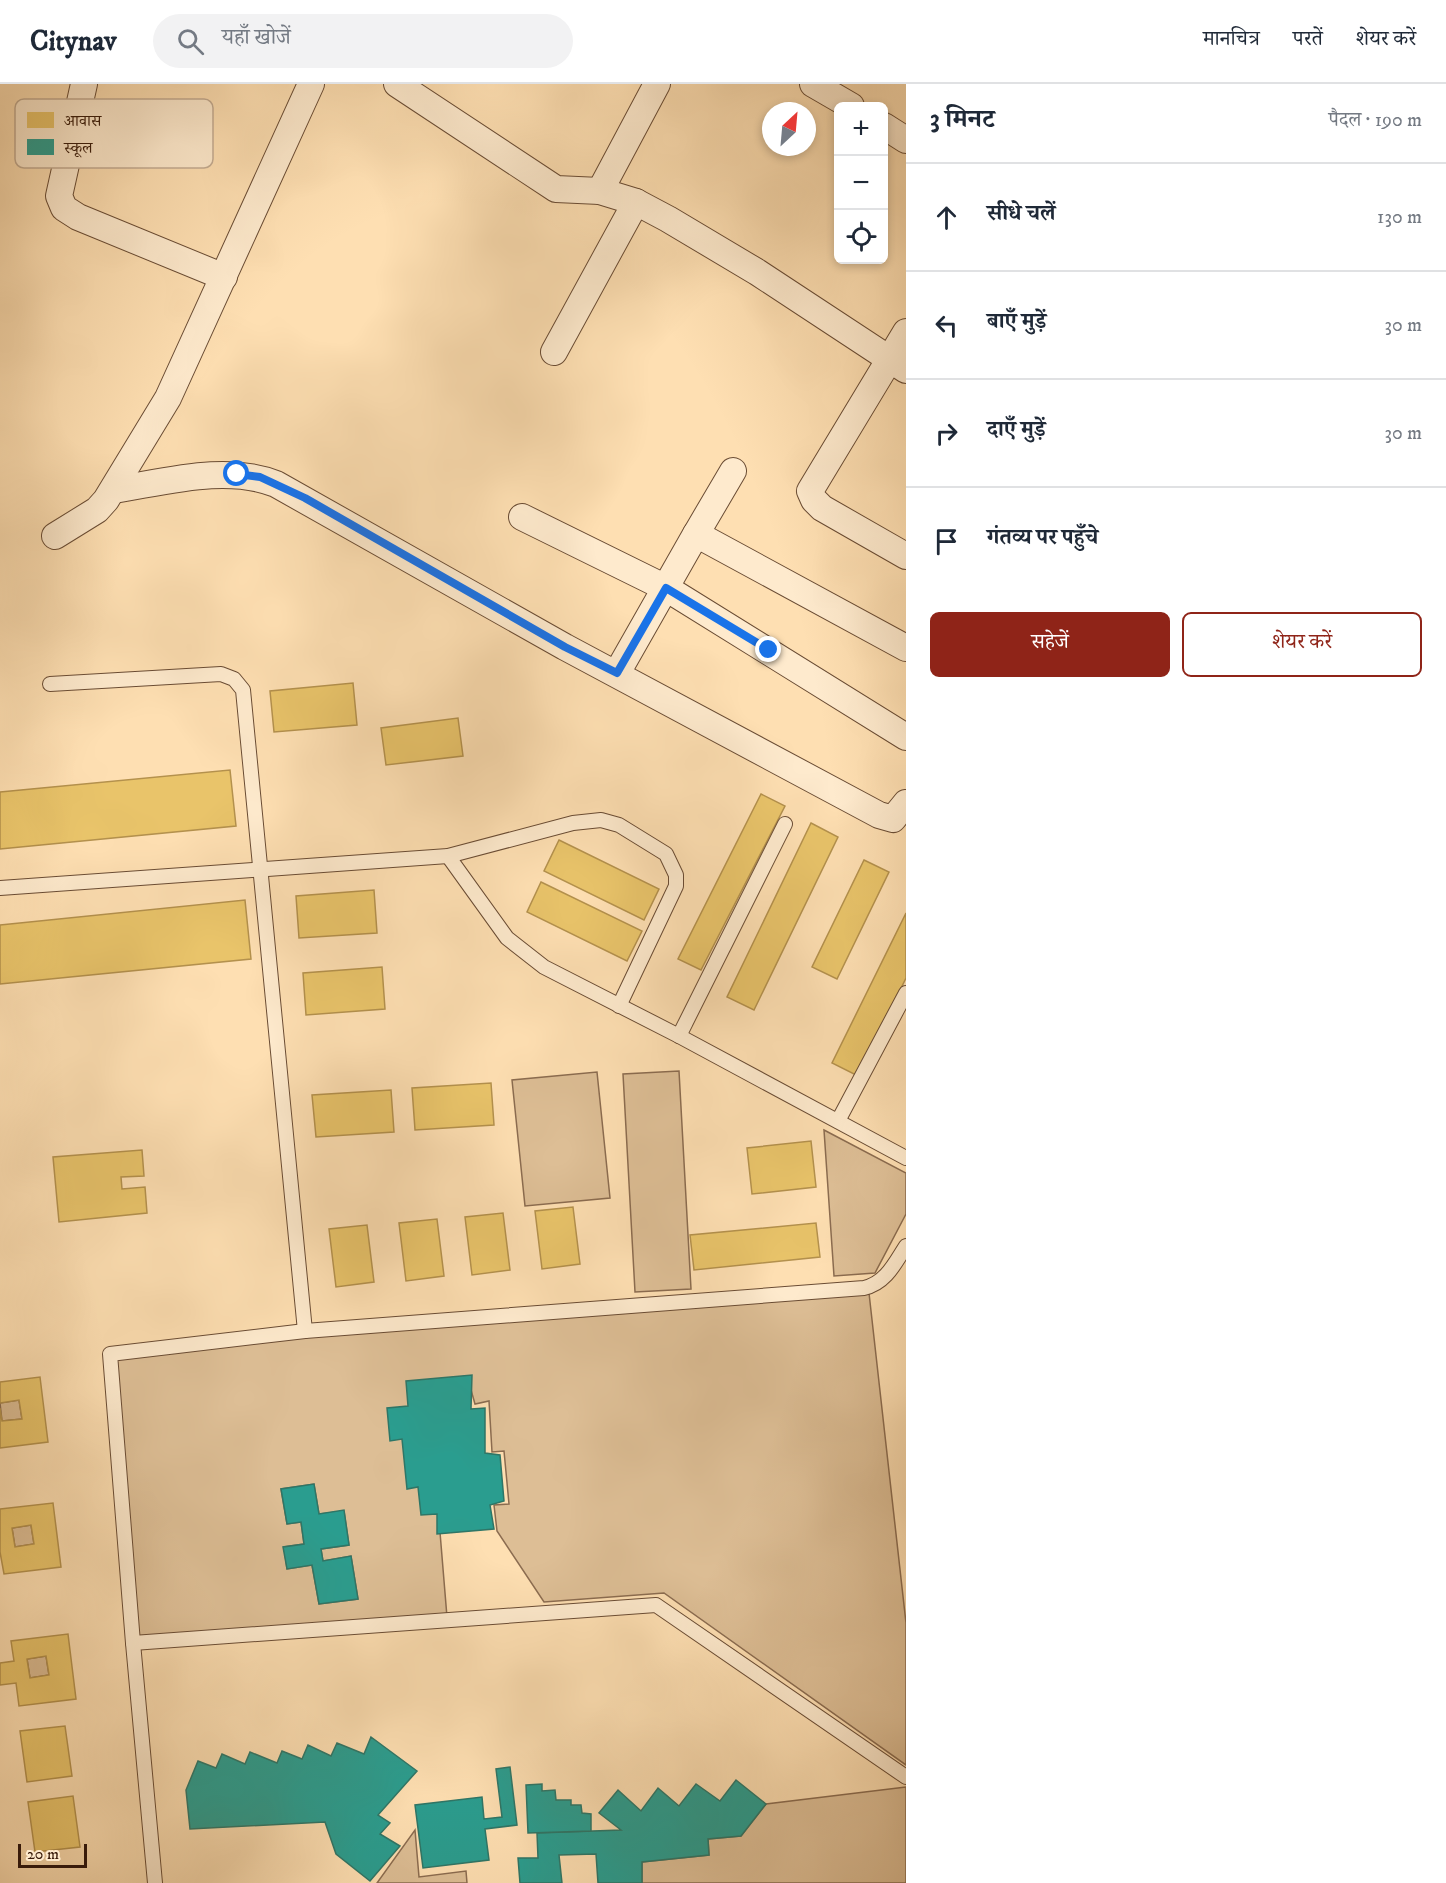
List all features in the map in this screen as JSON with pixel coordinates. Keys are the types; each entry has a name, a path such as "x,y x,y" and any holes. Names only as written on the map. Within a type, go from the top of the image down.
{"street":[{"path":"81,99 84,84"},
{"path":"55,536 97,510 112,490 168,398 311,84"},
{"path":"397,84 556,189 600,191 636,202 757,272 898,365"},
{"path":"600,191 657,84"},
{"path":"813,84 844,102"},
{"path":"888,129 906,140"},
{"path":"65,168 59,196 64,208 78,217 224,277"},
{"path":"554,352 636,202"},
{"path":"906,332 898,365 810,491 814,500 822,508 906,556"},
{"path":"617,673 733,471"},
{"path":"112,490 237,474 260,477 305,498 565,647 879,815 893,819 906,803"},
{"path":"522,517 666,588 906,737"},
{"path":"696,534 906,648"}],"lane":[{"path":"50,684 221,674 234,678 243,690 305,1331"},
{"path":"0,888 448,856 573,823 601,820 619,825 666,854 676,875 676,886 619,1006"},
{"path":"679,1036 785,824"},
{"path":"448,856 493,921 523,953 544,967 679,1036 906,1158"},
{"path":"838,1121 906,993"},
{"path":"155,1883 132,1643 110,1354 305,1331 864,1288 873,1286 887,1275 906,1246"},
{"path":"132,1643 656,1605 906,1777"}],"shaded area":[{"path":"679,1071 691,1289 635,1292 623,1074"},
{"path":"597,1072 610,1198 525,1206 512,1080"},
{"path":"824,1130 906,1173 906,1214 875,1273 834,1276"},
{"path":"869,1293 906,1623 906,1765 664,1593 544,1602 497,1531 494,1505 509,1504 504,1451 492,1452 489,1401 475,1404 468,1379 405,1436 421,1483 438,1508 447,1617 139,1641 112,1354 308,1333","holes":["314,1484 319,1514 344,1511 349,1545 321,1549 323,1561 351,1556 358,1599 319,1604 312,1565 287,1569 284,1547 304,1544 301,1522 287,1524 281,1489"]},
{"path":"19,1400 22,1419 2,1421 0,1403"},
{"path":"31,1525 34,1544 15,1547 12,1528"},
{"path":"46,1656 49,1675 30,1678 27,1659"},
{"path":"906,1787 906,1883 642,1883 642,1862 709,1855 708,1839 741,1836 766,1804"},
{"path":"415,1830 419,1877 466,1871 467,1883 377,1883"}],"building: आवास":[{"path":"353,683 357,725 274,732 270,691"},
{"path":"458,718 463,756 386,765 381,728"},
{"path":"230,770 236,826 0,849 0,792"},
{"path":"761,794 785,806 701,970 678,959"},
{"path":"811,823 838,837 754,1010 727,997"},
{"path":"559,840 659,889 644,920 544,871"},
{"path":"864,860 889,872 837,979 812,967"},
{"path":"541,882 642,931 627,961 527,912"},
{"path":"374,890 377,933 299,938 296,896"},
{"path":"245,900 251,959 0,984 0,925"},
{"path":"906,913 906,978 858,1076 832,1063"},
{"path":"382,967 385,1009 306,1015 303,973"},
{"path":"491,1083 494,1125 415,1130 412,1088"},
{"path":"391,1090 394,1132 316,1137 312,1095"},
{"path":"811,1141 816,1187 752,1194 747,1148"},
{"path":"142,1150 144,1176 121,1177 122,1189 145,1187 147,1213 59,1222 53,1157"},
{"path":"573,1207 580,1264 542,1269 535,1211"},
{"path":"503,1213 510,1270 472,1275 465,1217"},
{"path":"437,1219 444,1276 406,1281 399,1223"},
{"path":"816,1223 820,1257 694,1270 690,1235"},
{"path":"367,1225 374,1282 336,1287 329,1229"},
{"path":"40,1377 48,1442 0,1448 0,1408 2,1421 22,1419 19,1400 0,1403 0,1382"},
{"path":"53,1503 61,1567 4,1574 0,1552 0,1509","holes":["31,1525 34,1544 15,1547 12,1528"]},
{"path":"68,1634 76,1699 19,1706 16,1683 0,1685 0,1663 14,1661 11,1641","holes":["46,1656 49,1675 30,1678 27,1659"]},
{"path":"65,1726 72,1776 27,1782 20,1731"},
{"path":"73,1796 80,1847 35,1852 28,1802"}],"building: स्कूल":[{"path":"472,1375 471,1409 485,1408 485,1453 500,1455 504,1501 490,1505 494,1529 437,1534 437,1514 421,1515 418,1487 407,1489 402,1439 390,1441 387,1408 408,1406 406,1381"},
{"path":"314,1484 319,1514 344,1510 349,1545 321,1549 323,1561 351,1556 358,1599 319,1604 312,1565 287,1569 283,1547 304,1544 301,1522 287,1524 281,1489"},
{"path":"371,1737 417,1771 378,1815 390,1823 380,1834 400,1846 370,1881 336,1854 325,1822 190,1829 186,1790 198,1761 216,1768 222,1754 245,1764 250,1752 277,1763 282,1751 302,1759 308,1745 331,1756 337,1743 364,1754"},
{"path":"510,1767 517,1825 485,1829 489,1860 423,1868 415,1805 482,1797 484,1819 502,1817 496,1769"},
{"path":"736,1780 766,1804 741,1836 708,1839 709,1855 642,1862 642,1883 598,1883 596,1854 559,1855 562,1883 520,1883 518,1858 538,1858 537,1833 621,1830 599,1813 618,1790 641,1811 658,1788 679,1806 696,1784 720,1801"},
{"path":"542,1784 542,1791 555,1790 556,1800 571,1800 571,1805 581,1805 582,1813 591,1814 591,1831 528,1833 526,1785"}],"route":[{"path":"237,474 260,477 305,498 565,647 617,673 666,588 769,650"}]}
